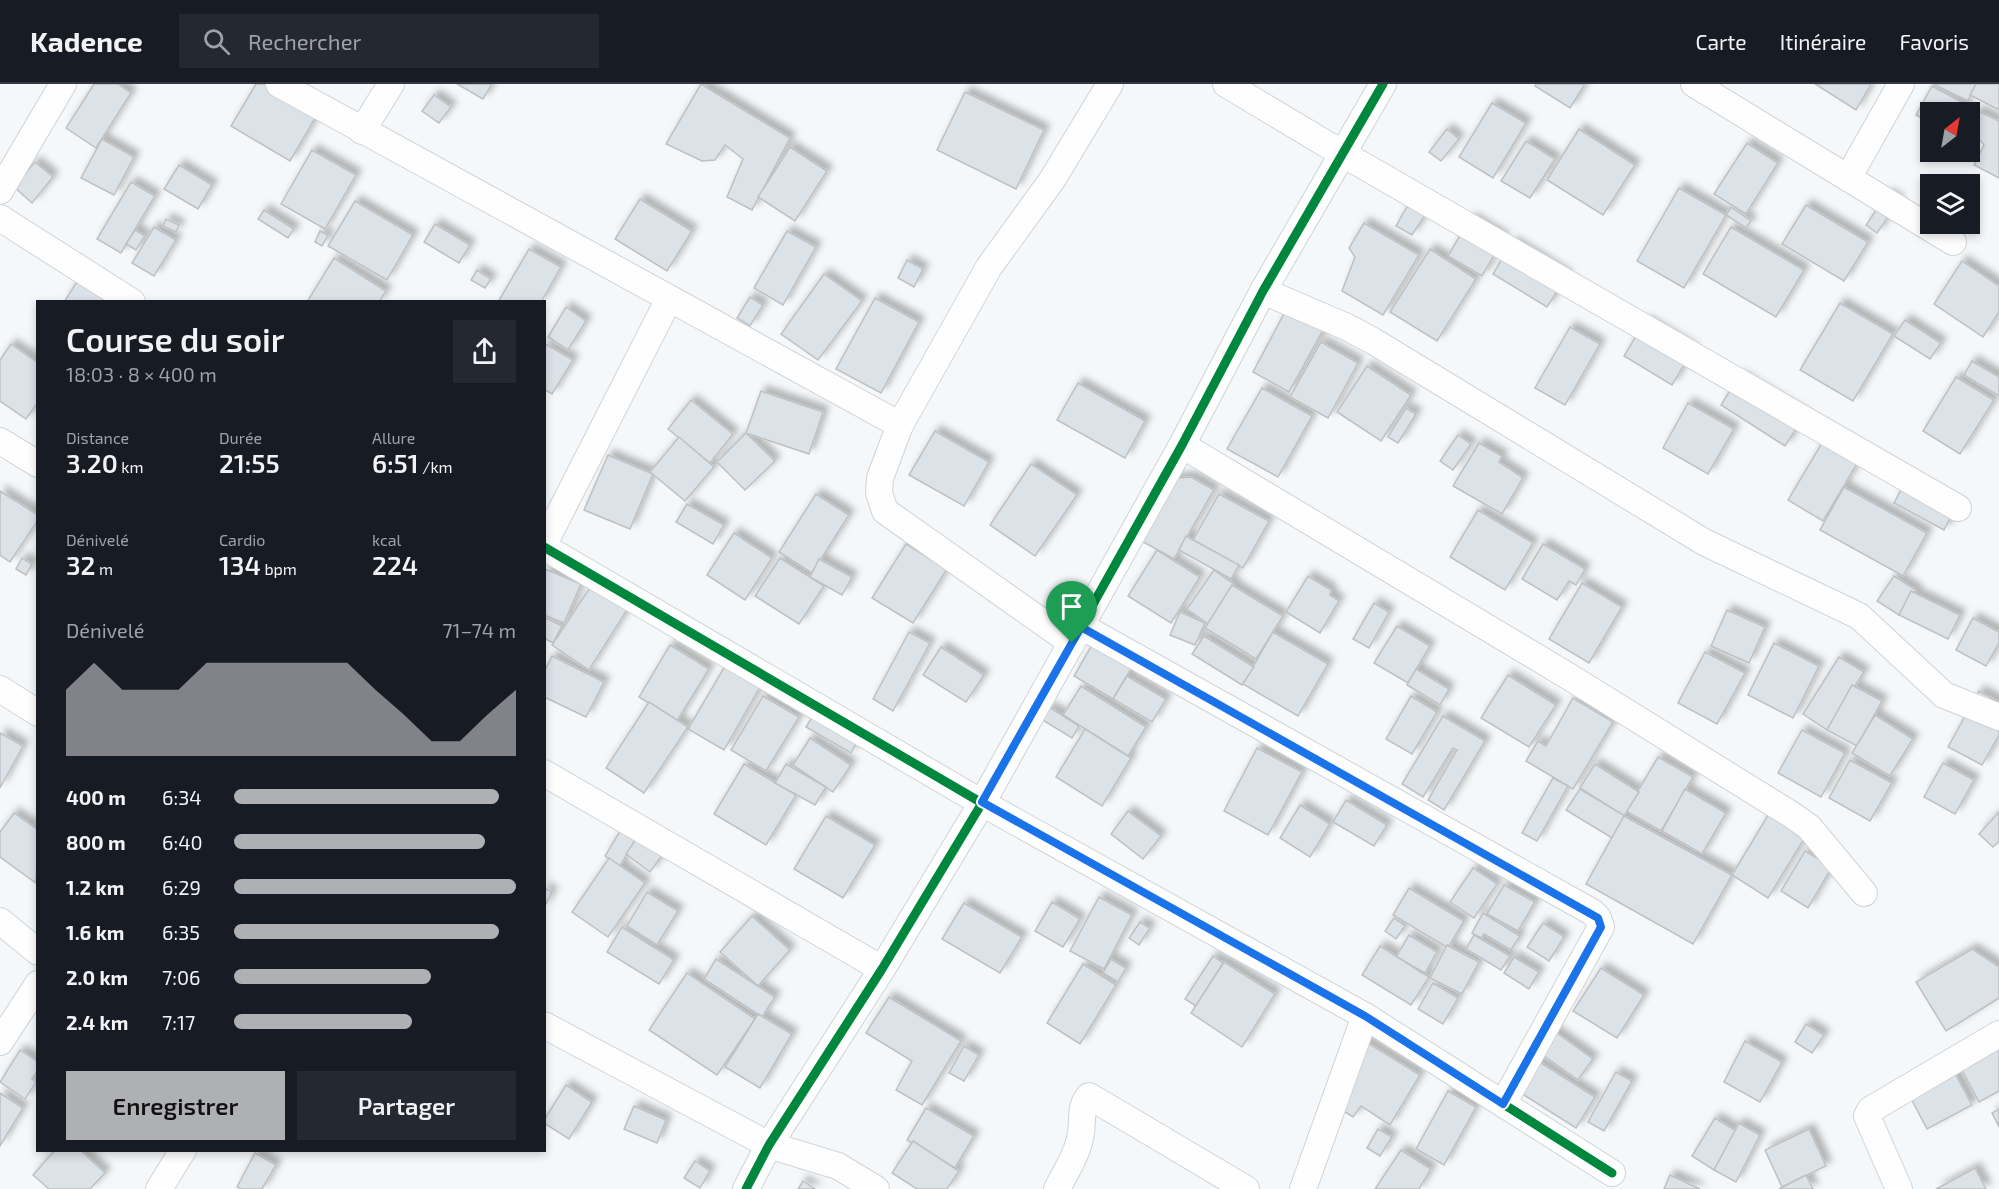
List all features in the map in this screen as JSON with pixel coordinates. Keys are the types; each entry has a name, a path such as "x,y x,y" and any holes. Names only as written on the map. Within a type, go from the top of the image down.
{"street":[{"path":"0,191 63,84"},
{"path":"279,84 900,425"},
{"path":"362,131 391,84"},
{"path":"1110,84 1052,180 989,267 900,425 880,478 879,493 885,511 1076,635 1598,918 1601,927 1503,1104"},
{"path":"1226,84 1342,154 1958,508"},
{"path":"746,1189 769,1145 882,969 982,802 1182,445 1263,291 1383,84"},
{"path":"1694,84 1953,242"},
{"path":"1848,178 1901,84"},
{"path":"0,218 129,300"},
{"path":"1263,291 1347,327 1373,341 1704,542 1859,616 1944,695 1999,717"},
{"path":"546,542 669,299"},
{"path":"0,441 36,463"},
{"path":"1182,445 1552,665 1792,815 1816,834 1864,893"},
{"path":"546,547 982,802 1365,1016 1612,1173"},
{"path":"0,689 36,712"},
{"path":"546,773 882,969"},
{"path":"0,921 36,950"},
{"path":"0,1042 36,987"},
{"path":"1303,1189 1365,1016"},
{"path":"546,1026 769,1145 838,1166 876,1189"},
{"path":"1899,1189 1867,1116 1870,1110 1999,1034"},
{"path":"1057,1189 1081,1136 1083,1106 1089,1096 1246,1189"},
{"path":"159,1189 182,1152"}],"building":[{"path":"94,84 118,84 131,93 96,148 66,128"},
{"path":"256,84 265,84 317,115 290,161 231,126"},
{"path":"457,84 492,84 483,99"},
{"path":"701,84 790,138 752,210 727,197 743,159 725,145 715,160 702,161 666,144"},
{"path":"1536,84 1585,84 1570,108 1535,86"},
{"path":"1815,84 1871,84 1856,110"},
{"path":"1933,84 1976,84 1968,101"},
{"path":"1976,84 1999,84 1999,110 1970,95"},
{"path":"1932,86 1961,102 1923,102"},
{"path":"965,92 1044,130 1016,189 937,150"},
{"path":"434,95 451,107 439,123 422,111"},
{"path":"1492,103 1526,123 1493,178 1459,157"},
{"path":"1980,112 1999,121 1999,178 1974,165 1976,162 1980,162 1980,153 1984,145 1980,140"},
{"path":"1447,129 1459,139 1441,161 1429,152"},
{"path":"1579,129 1635,165 1603,215 1547,180"},
{"path":"102,139 134,157 114,195 81,178"},
{"path":"1526,141 1555,159 1530,198 1501,181"},
{"path":"1747,143 1778,163 1746,214 1714,194"},
{"path":"790,147 827,171 795,221 758,197"},
{"path":"312,150 356,175 325,229 281,204"},
{"path":"35,162 53,177 32,203 14,187"},
{"path":"179,165 212,185 198,209 164,189"},
{"path":"131,182 155,196 121,253 97,239"},
{"path":"1679,188 1726,215 1684,288 1637,261"},
{"path":"1887,194 1899,201 1877,233 1866,225"},
{"path":"640,199 692,231 667,271 615,239"},
{"path":"355,201 413,235 387,280 328,246"},
{"path":"1408,205 1425,215 1412,235 1396,226"},
{"path":"1806,205 1868,242 1844,281 1782,244"},
{"path":"1731,207 1751,221 1746,228 1726,215"},
{"path":"264,210 294,229 288,238 258,219"},
{"path":"1470,218 1504,238 1482,276 1448,256"},
{"path":"166,219 179,225 176,232 163,226"},
{"path":"1364,223 1419,255 1383,315 1342,291 1355,257 1349,248"},
{"path":"435,224 470,245 459,263 424,242"},
{"path":"154,227 176,240 154,276 132,263"},
{"path":"1731,227 1804,270 1776,317 1703,274"},
{"path":"135,230 145,236 136,250 126,244"},
{"path":"320,231 328,235 322,246 315,242"},
{"path":"787,231 816,247 783,305 754,288"},
{"path":"1512,242 1567,276 1547,307 1493,274"},
{"path":"529,249 561,267 542,300 499,300"},
{"path":"1430,249 1476,279 1437,341 1390,312"},
{"path":"334,258 386,291 380,300 308,300"},
{"path":"907,260 923,269 914,287 898,278"},
{"path":"1962,261 1999,286 1999,312 1983,337 1934,304"},
{"path":"477,270 491,279 485,288 471,280"},
{"path":"824,274 862,301 818,360 781,334"},
{"path":"78,280 108,300 65,300"},
{"path":"750,297 763,305 750,326 737,318"},
{"path":"875,298 919,322 881,393 836,369"},
{"path":"1840,303 1893,334 1853,401 1800,370"},
{"path":"566,307 586,321 568,350 548,337"},
{"path":"1287,308 1324,328 1289,392 1253,372"},
{"path":"1905,320 1941,343 1930,359 1894,336"},
{"path":"1645,321 1693,350 1672,385 1624,356"},
{"path":"1570,327 1600,344 1565,405 1535,388"},
{"path":"1321,342 1358,363 1328,418 1290,397"},
{"path":"11,344 36,362 36,405 26,419 0,401 0,360"},
{"path":"546,344 573,360 552,394 546,390"},
{"path":"1972,361 1999,377 1999,396 1964,375"},
{"path":"1367,366 1411,395 1381,441 1337,412"},
{"path":"1739,376 1804,417 1785,446 1721,405"},
{"path":"1956,377 1994,400 1960,454 1923,431"},
{"path":"1078,383 1145,421 1125,458 1057,420"},
{"path":"1262,388 1312,416 1278,477 1227,449"},
{"path":"761,391 823,412 809,454 746,433"},
{"path":"691,400 733,434 710,463 668,429"},
{"path":"1688,403 1734,429 1708,474 1663,448"},
{"path":"1406,408 1416,414 1398,443 1388,437"},
{"path":"935,431 989,462 964,506 909,475"},
{"path":"746,433 775,461 745,490 717,462"},
{"path":"1458,435 1471,444 1453,470 1440,461"},
{"path":"1826,436 1861,457 1823,521 1788,500"},
{"path":"679,437 714,467 685,501 650,472"},
{"path":"1479,443 1502,456 1499,462 1523,478 1502,514 1453,486"},
{"path":"608,455 653,474 630,529 584,510"},
{"path":"1031,464 1077,495 1035,556 990,525"},
{"path":"1191,477 1214,490 1174,559 1136,538 1169,479"},
{"path":"1906,480 1956,507 1944,530 1894,503"},
{"path":"1844,487 1927,533 1903,576 1820,530"},
{"path":"0,491 36,514 36,523 10,562 0,555"},
{"path":"816,494 849,515 812,573 779,552"},
{"path":"1219,494 1269,521 1243,568 1193,540"},
{"path":"687,504 724,525 713,544 676,522"},
{"path":"1478,510 1533,543 1505,590 1450,557"},
{"path":"734,533 772,558 745,600 707,575"},
{"path":"1186,536 1239,565 1231,579 1179,550"},
{"path":"906,544 947,569 913,623 872,598"},
{"path":"1543,544 1585,569 1576,585 1569,581 1557,600 1522,579"},
{"path":"1157,550 1200,577 1171,623 1128,596"},
{"path":"22,558 32,564 26,575 16,569"},
{"path":"780,558 824,586 799,624 755,596"},
{"path":"819,559 852,577 842,595 810,577"},
{"path":"546,569 581,584 564,623 546,616"},
{"path":"1214,570 1235,585 1208,624 1187,609"},
{"path":"1308,576 1331,590 1330,595 1339,601 1320,633 1286,612"},
{"path":"1894,576 1916,590 1899,615 1877,601"},
{"path":"1582,583 1622,607 1589,663 1549,639"},
{"path":"1232,585 1283,616 1256,659 1205,628"},
{"path":"591,586 627,610 589,670 552,645"},
{"path":"1911,591 1960,615 1948,639 1899,615"},
{"path":"1374,603 1389,612 1369,648 1353,639"},
{"path":"1727,610 1765,627 1749,663 1711,646"},
{"path":"1180,612 1205,623 1195,645 1170,635"},
{"path":"546,618 562,626 553,643 546,639"},
{"path":"1973,618 1999,632 1999,643 1986,666 1956,650"},
{"path":"1397,626 1430,646 1408,683 1374,663"},
{"path":"909,632 930,643 893,711 873,699"},
{"path":"1273,632 1328,664 1298,716 1243,684"},
{"path":"1204,636 1254,667 1242,685 1192,654"},
{"path":"1096,638 1135,662 1113,699 1074,676"},
{"path":"1774,643 1819,666 1793,718 1748,695"},
{"path":"670,645 709,669 677,721 639,697"},
{"path":"941,647 984,675 966,702 923,675"},
{"path":"1705,652 1745,673 1717,724 1678,703"},
{"path":"552,656 604,682 586,717 546,698 546,668"},
{"path":"1839,657 1864,672 1827,730 1803,714"},
{"path":"725,666 760,687 724,750 688,729"},
{"path":"1416,669 1449,689 1440,705 1407,685"},
{"path":"1508,675 1556,705 1529,747 1481,718"},
{"path":"1127,676 1166,699 1152,722 1113,699"},
{"path":"1852,685 1882,701 1857,746 1827,730"},
{"path":"1081,686 1146,727 1128,756 1063,715"},
{"path":"1979,691 1999,702 1999,735 1982,765 1948,747"},
{"path":"763,696 799,717 766,771 731,750"},
{"path":"1411,696 1437,712 1412,754 1386,739"},
{"path":"1573,698 1613,722 1573,789 1526,761 1538,741 1546,746"},
{"path":"649,702 688,727 644,793 606,768"},
{"path":"1049,707 1079,726 1072,738 1041,719"},
{"path":"814,714 858,740 851,753 806,727"},
{"path":"1875,715 1913,739 1890,776 1852,753"},
{"path":"1443,716 1485,741 1444,810 1428,800 1457,750 1453,748 1423,797 1402,784"},
{"path":"1085,729 1131,758 1102,806 1056,777"},
{"path":"1802,730 1845,753 1821,797 1778,773"},
{"path":"0,733 23,746 0,788"},
{"path":"810,738 851,765 833,792 793,765"},
{"path":"1257,748 1302,772 1268,835 1224,811"},
{"path":"1658,757 1693,777 1661,831 1626,811"},
{"path":"1850,760 1892,783 1870,821 1829,798"},
{"path":"1943,763 1974,780 1955,814 1924,797"},
{"path":"744,764 796,795 766,845 714,814"},
{"path":"786,764 826,787 815,805 775,783"},
{"path":"1595,764 1639,792 1624,816 1580,788"},
{"path":"1553,778 1568,786 1537,841 1522,833"},
{"path":"1580,789 1625,816 1612,838 1566,810"},
{"path":"1685,789 1726,813 1702,854 1662,831"},
{"path":"1346,800 1387,825 1374,846 1333,822"},
{"path":"1300,805 1330,824 1310,857 1280,838"},
{"path":"1773,807 1810,829 1768,898 1732,875"},
{"path":"1128,811 1161,836 1143,859 1111,834"},
{"path":"1999,812 1999,841 1993,847 1979,834"},
{"path":"14,813 36,829 36,883 0,857 0,832"},
{"path":"826,816 875,845 843,898 794,869"},
{"path":"1624,816 1732,875 1693,944 1586,884"},
{"path":"620,831 635,840 620,866 605,856"},
{"path":"638,836 663,854 650,872 626,854"},
{"path":"1805,851 1832,867 1808,908 1781,891"},
{"path":"609,858 645,883 608,937 572,912"},
{"path":"1473,868 1497,884 1474,918 1450,902"},
{"path":"1504,885 1535,902 1518,931 1487,914"},
{"path":"1409,888 1464,921 1448,948 1393,915"},
{"path":"546,889 552,892 546,904"},
{"path":"647,892 678,911 657,945 627,926"},
{"path":"1099,897 1132,915 1104,969 1070,951"},
{"path":"1052,902 1080,919 1063,947 1035,931"},
{"path":"964,903 1022,937 1000,973 942,939"},
{"path":"1483,913 1520,936 1511,950 1484,934 1481,938 1472,933"},
{"path":"752,916 790,950 758,986 720,952"},
{"path":"1394,918 1405,926 1396,939 1385,931"},
{"path":"1140,922 1150,928 1139,945 1129,938"},
{"path":"1543,923 1564,937 1549,961 1527,947"},
{"path":"622,927 674,960 659,984 607,952"},
{"path":"1409,935 1437,952 1425,973 1396,957"},
{"path":"1474,935 1510,956 1501,970 1466,949"},
{"path":"1447,945 1479,962 1462,994 1430,978"},
{"path":"1380,946 1429,977 1411,1005 1362,975"},
{"path":"1972,949 1999,967 1999,998 1946,1031 1916,982"},
{"path":"1213,956 1223,963 1196,1006 1185,999"},
{"path":"1514,957 1539,972 1529,989 1504,973"},
{"path":"716,959 775,997 762,1017 704,979"},
{"path":"1111,959 1126,968 1118,982 1103,973"},
{"path":"1224,962 1275,994 1242,1047 1191,1013"},
{"path":"1083,964 1116,985 1080,1044 1047,1023"},
{"path":"1601,968 1644,995 1617,1038 1573,1011"},
{"path":"687,973 755,1019 717,1075 649,1030"},
{"path":"1433,983 1458,998 1443,1024 1418,1009"},
{"path":"889,997 961,1041 922,1105 896,1090 912,1061 866,1033"},
{"path":"758,1014 792,1034 760,1088 725,1067"},
{"path":"1806,1024 1824,1035 1812,1053 1795,1042"},
{"path":"1546,1025 1593,1059 1578,1080 1530,1046"},
{"path":"1999,1039 1999,1091 1979,1102 1957,1061"},
{"path":"1363,1040 1420,1075 1390,1125 1361,1106 1353,1117 1326,1100"},
{"path":"1745,1041 1782,1062 1760,1102 1724,1082"},
{"path":"964,1046 979,1055 964,1081 949,1073"},
{"path":"20,1050 36,1061 36,1072 32,1079 36,1082 25,1099 0,1082"},
{"path":"1527,1054 1595,1097 1576,1128 1508,1085"},
{"path":"1951,1066 1972,1105 1927,1129 1906,1089"},
{"path":"1616,1072 1632,1081 1604,1131 1588,1122"},
{"path":"566,1085 592,1102 569,1139 546,1124 546,1117"},
{"path":"1448,1091 1476,1107 1444,1165 1416,1149"},
{"path":"0,1093 23,1108 0,1146"},
{"path":"634,1106 666,1120 657,1143 624,1129"},
{"path":"926,1108 974,1136 955,1168 907,1140"},
{"path":"1999,1109 1999,1127 1992,1113"},
{"path":"1715,1118 1738,1132 1714,1170 1692,1156"},
{"path":"1739,1123 1760,1135 1736,1182 1714,1170"},
{"path":"1378,1129 1392,1137 1380,1156 1367,1148"},
{"path":"1809,1129 1826,1166 1782,1187 1765,1150"},
{"path":"913,1141 959,1171 947,1189 917,1189 892,1173"},
{"path":"1401,1150 1431,1169 1419,1189 1375,1189"},
{"path":"53,1152 82,1152 105,1173 90,1189 49,1189 33,1175"},
{"path":"255,1153 276,1165 262,1189 241,1189 237,1187"},
{"path":"695,1161 710,1171 700,1188 684,1178"},
{"path":"1975,1168 1986,1189 1936,1189"},
{"path":"1670,1175 1700,1189 1664,1189"},
{"path":"1806,1175 1813,1189 1779,1189"},
{"path":"803,1181 815,1189 798,1189"}],"cycle path":[{"path":"746,1189 769,1145 882,969 982,803 1182,445 1263,291 1383,84"},
{"path":"546,548 982,803 1365,1016 1612,1173"}],"route":[{"path":"1081,627 1592,912 1598,918 1601,927 1503,1104 1365,1016 982,802 1072,643 1081,627"}]}
